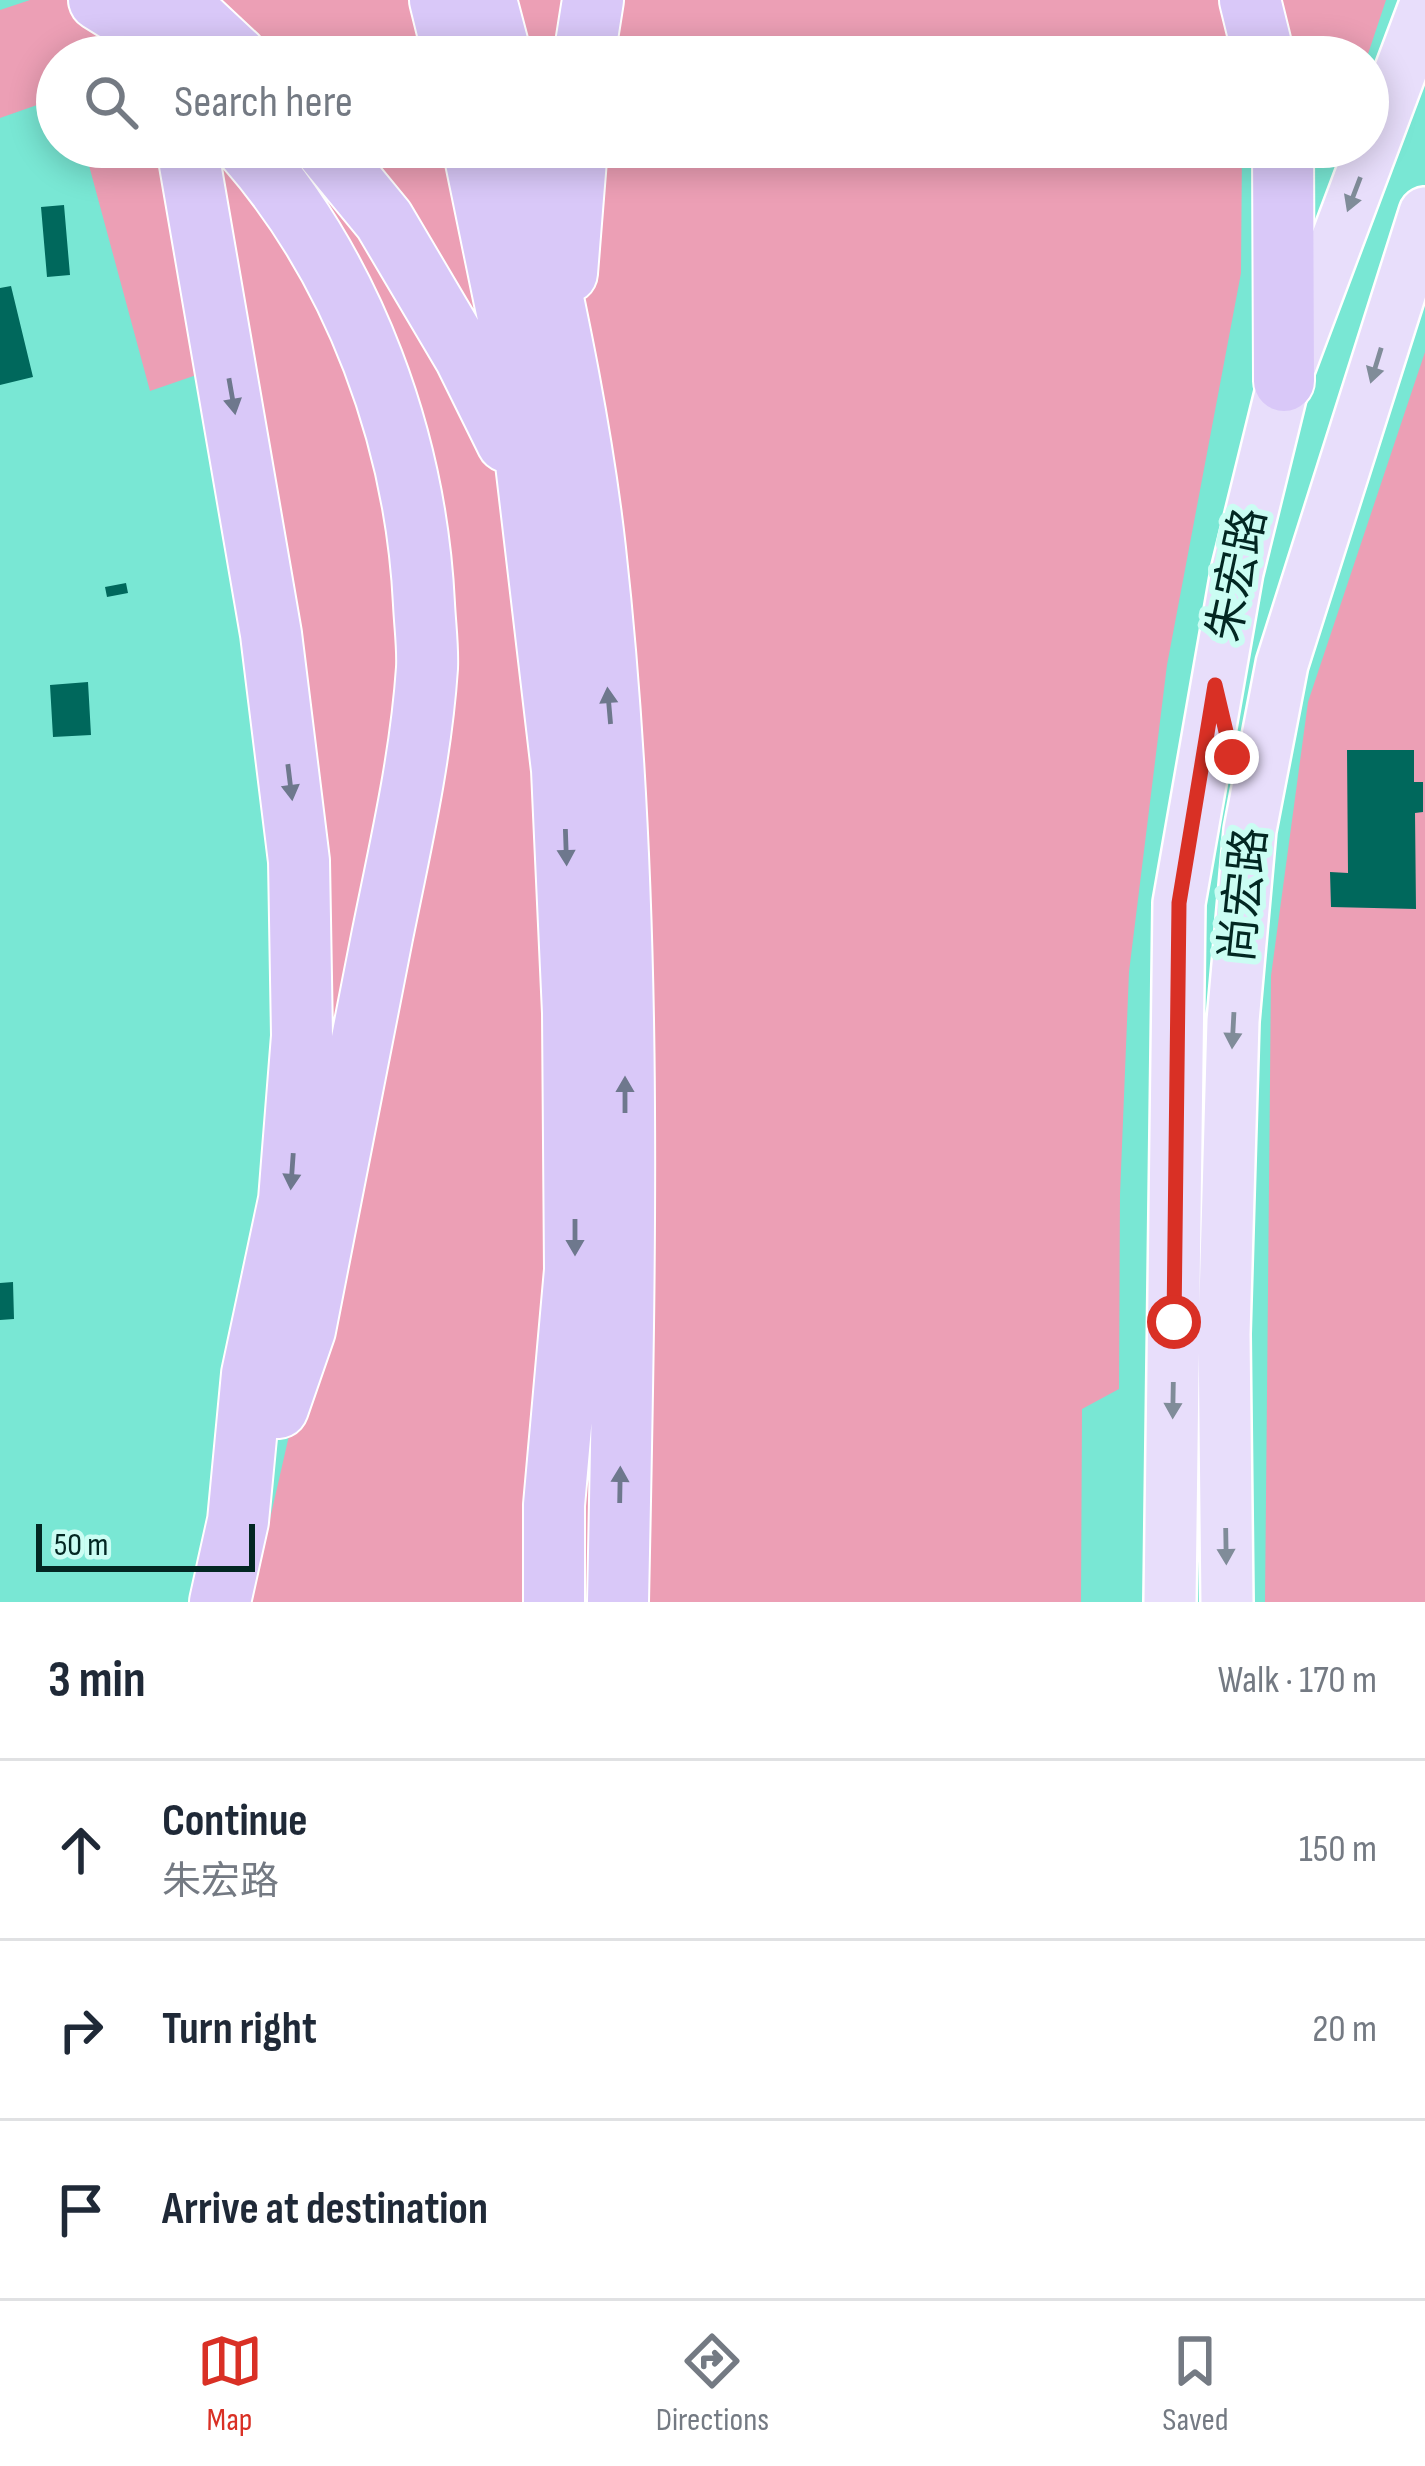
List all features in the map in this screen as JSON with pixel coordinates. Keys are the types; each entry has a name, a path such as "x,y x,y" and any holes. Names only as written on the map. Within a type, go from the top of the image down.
{"highway":[{"path":"440,0 449,36"},
{"path":"486,0 495,36"},
{"path":"1250,0 1259,36"},
{"path":"150,22 185,36"},
{"path":"191,168 272,634 299,861 302,1036 290,1200 252,1374 238,1521"},
{"path":"220,1602 238,1521 305,1330 404,826 428,664 412,490 388,402 317,245 261,168"},
{"path":"341,168 384,220 466,357 526,480"},
{"path":"477,168 510,327 562,770 573,1013 575,1270 554,1505 554,1602"},
{"path":"525,168 562,339 594,545 618,835 625,1037 618,1602"},
{"path":"562,339 575,168"},
{"path":"1283,168 1284,381"}],"main road":[{"name":"朱宏路","path":"1389,102 1425,6"},
{"name":"朱宏路","path":"1170,1602 1179,903 1237,572 1284,381 1364,168"},
{"name":"尚宏路","path":"1227,1602 1224,1334 1233,1021 1250,830 1282,664 1425,213"},
{"path":"1215,685 1250,830"}],"shaded area":[{"path":"30,0 1220,0 1232,36 36,36 36,105 0,118 0,10"},
{"path":"1270,0 1386,0 1374,36 1282,36"},
{"path":"90,168 1242,168 1241,273 1167,665 1129,972 1120,1195 1119,1389 1082,1409 1081,1602 251,1602 314,1326 371,1034 319,1023 240,360 150,391"},
{"path":"1425,352 1425,1602 1265,1602 1271,976 1308,702"}],"building":[{"path":"64,205 70,275 47,277 41,207"},
{"path":"11,286 33,377 0,385 0,288"},
{"path":"126,583 128,593 107,597 105,587"},
{"path":"88,682 91,735 53,737 50,685"},
{"path":"1347,750 1414,750 1414,782 1423,782 1423,812 1415,813 1416,909 1331,907 1330,872 1348,873"},
{"path":"13,1282 14,1319 0,1320 0,1283"}],"route":[{"path":"1174,1322 1179,903 1215,685 1232,757"}]}
